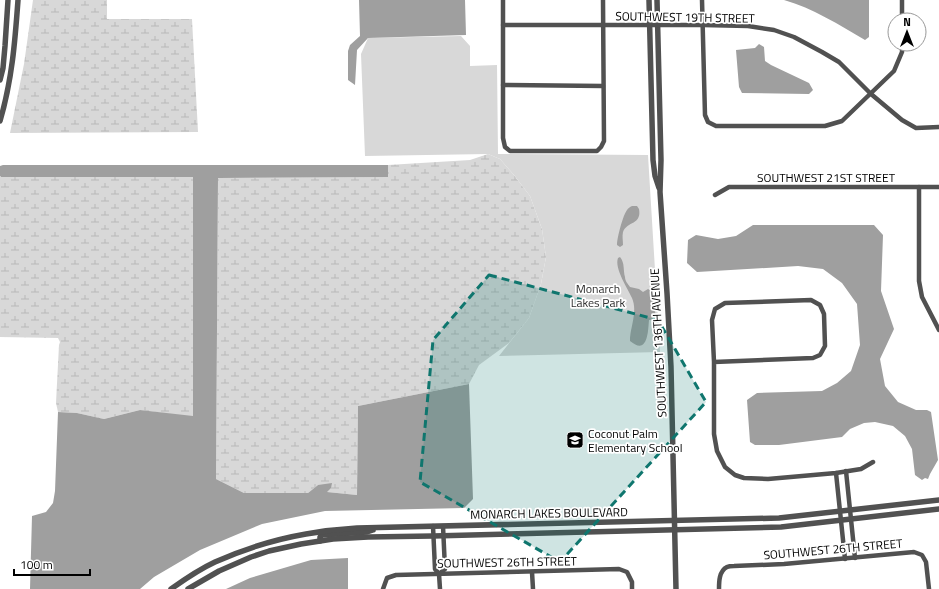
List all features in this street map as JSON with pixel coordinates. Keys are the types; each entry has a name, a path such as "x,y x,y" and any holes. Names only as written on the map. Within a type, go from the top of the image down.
{"street":[{"path":"0,80 3,68 8,0"},
{"path":"0,121 6,103 12,70 18,0"},
{"path":"503,0 503,138 505,146 510,150 597,150 601,148 604,141 603,0"},
{"name":"SOUTHWEST 136TH AVENUE","path":"649,0 653,160 655,176 660,192"},
{"name":"SOUTHWEST 136TH AVENUE","path":"657,0 661,160 660,192 671,367 676,589"},
{"path":"702,0 705,115 708,122 716,126 825,126 842,121 894,71 902,52"},
{"path":"902,0 902,12"},
{"name":"SOUTHWEST 19TH STREET","path":"503,25 703,25 748,26 774,30 794,37 839,62 871,94 902,120 916,128 939,127"},
{"path":"503,85 603,86"},
{"name":"SOUTHWEST 21ST STREET","path":"715,194 730,187 939,187"},
{"path":"919,187 919,281 922,297 939,330"},
{"path":"714,362 813,358 820,355 825,346 824,314 820,305 811,300 725,303 715,310 712,320 714,362 714,434 717,451 725,467 735,475 744,478 768,479 836,473 861,469 873,462"},
{"path":"846,471 855,558"},
{"path":"836,473 845,559"},
{"name":"MONARCH LAKES BOULEVARD","path":"171,589 214,563 248,550 288,538 332,530 432,526 779,518 939,500"},
{"name":"MONARCH LAKES BOULEVARD","path":"188,589 219,571 251,557 269,551 333,539 781,527 939,509"},
{"path":"432,526 434,562 435,569 439,574 440,589"},
{"path":"439,574 445,569 443,526"},
{"path":"320,541 320,537 322,535 367,532 379,528"},
{"name":"SOUTHWEST 26TH STREET","path":"719,589 720,576 727,567 784,564 914,552 922,555 926,562 929,589"},
{"path":"434,562 445,562"},
{"name":"SOUTHWEST 26TH STREET","path":"383,589 387,578 396,575 619,569 627,572 632,582 632,589"},
{"path":"532,572 532,589"}],"highlighted area":[{"path":"489,275 658,320 706,402 560,562 420,482 433,340"}],"green space":[{"path":"33,0 107,0 107,19 192,19 198,132 10,133 24,64"},
{"name":"Monarch Lakes Park","path":"461,36 470,46 470,66 497,65 498,154 648,155 660,352 499,356 529,318 541,284 546,257 542,229 530,196 500,159 488,154 365,156 361,54 368,38"},
{"path":"488,154 500,159 530,196 542,229 546,257 541,284 529,318 509,343 479,365 469,384 358,406 357,495 327,492 318,485 308,493 244,493 216,479 218,178 388,177 388,165 470,160"},
{"path":"0,177 193,177 193,417 140,410 104,419 77,413 58,412 56,403 60,342 58,338 0,337"}],"shaded area":[{"path":"359,0 465,0 466,35 368,38 357,50 355,85 348,80 348,51 350,45 360,36"},
{"path":"784,0 869,0 869,37 865,40 816,12"},
{"path":"759,44 764,47 765,61 809,83 813,90 809,94 742,93 739,87 736,50 755,48"},
{"path":"388,165 388,177 218,178 216,479 244,493 308,493 318,485 332,483 331,488 327,492 357,495 358,406 469,384 473,499 464,508 325,511 262,524 200,550 154,577 140,589 30,589 32,516 46,512 53,503 55,491 58,412 77,413 104,419 140,410 193,416 193,177 1,177 0,166"},
{"path":"632,206 637,206 639,209 638,218 623,232 623,245 620,247 617,245 620,227 625,213"},
{"path":"753,225 874,225 883,235 881,291 894,329 880,359 885,386 898,402 916,410 927,410 931,412 938,460 928,479 925,478 922,480 915,475 912,449 905,436 893,426 875,422 864,423 850,429 842,437 779,445 755,445 750,442 747,400 757,393 822,391 837,383 851,371 860,345 857,304 842,283 823,269 798,266 697,272 687,263 688,240 696,235 718,239 736,236"},
{"path":"620,257 622,259 626,280 630,287 639,289 643,292 648,289 652,291 653,294 656,319 649,320 646,340 644,344 640,346 630,341 634,303 618,267 617,262 618,258"},
{"path":"348,558 348,589 226,589 250,578 311,560"}],"place":[{"name":"Coconut Palm Elementary School","path":"575,440"}]}
